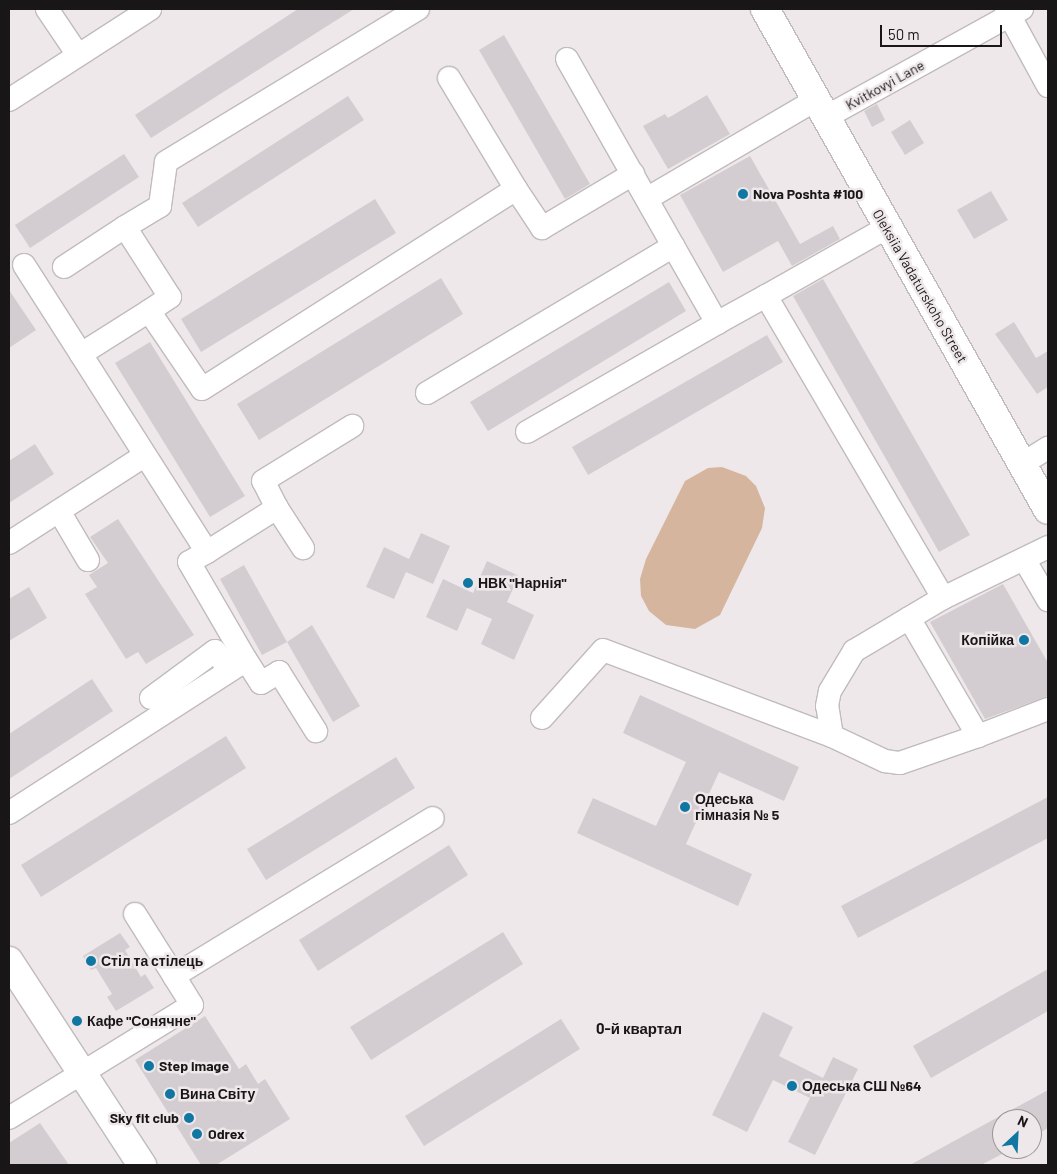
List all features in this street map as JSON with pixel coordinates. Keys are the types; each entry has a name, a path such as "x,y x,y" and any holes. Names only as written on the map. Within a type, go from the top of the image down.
{"main road":[{"name":"Oleksiia Vadaturskoho Street","path":"765,9 886,228 1048,510"},
{"path":"9,961 142,1165"}],"street":[{"path":"47,9 78,55"},
{"path":"9,100 150,9"},
{"path":"64,267 160,206 166,162 418,9"},
{"path":"1013,11 1048,86"},
{"name":"Kvitkovyi Lane","path":"648,198 1013,11"},
{"path":"567,59 648,198 717,323"},
{"path":"449,78 516,189 542,228 633,174"},
{"path":"149,311 202,390 516,189"},
{"path":"81,354 170,297 125,227"},
{"path":"527,432 886,228"},
{"path":"427,393 674,246"},
{"path":"24,265 144,456 207,552"},
{"path":"766,296 943,598"},
{"path":"303,548 277,508 263,481 352,426"},
{"path":"1022,464 1048,448"},
{"path":"9,543 144,456"},
{"path":"238,665 189,562 277,508"},
{"path":"59,511 88,560"},
{"path":"832,736 828,706 830,691 840,671 854,651 943,598 1048,546"},
{"path":"1024,559 1048,600"},
{"path":"910,618 978,736"},
{"path":"542,718 603,650 832,736 885,761 900,763 1048,709"},
{"path":"151,698 215,651 261,682 278,672 316,731"},
{"path":"9,813 238,665"},
{"path":"174,976 433,818"},
{"path":"9,1118 192,1005 135,914"}],"shaded area":[{"path":"722,467 746,476 756,486 765,508 762,528 720,615 695,629 666,625 649,611 641,596 640,579 646,559 685,481 708,468"}],"building":[{"path":"298,9 354,9 151,138 135,115"},
{"path":"504,35 590,184 565,199 479,50"},
{"path":"707,95 730,134 668,169 643,126 665,114 668,118"},
{"path":"348,96 364,120 198,227 182,203"},
{"path":"877,104 885,120 872,127 864,111"},
{"path":"910,120 924,143 905,155 891,132"},
{"path":"124,154 139,177 30,248 15,225"},
{"path":"750,156 800,244 833,226 840,239 792,266 778,241 723,272 680,195"},
{"path":"991,191 1008,220 974,239 957,210"},
{"path":"375,199 396,233 201,352 181,319"},
{"path":"441,278 463,314 259,440 237,404"},
{"path":"823,279 970,535 939,552 793,296"},
{"path":"669,282 686,311 488,431 470,402"},
{"path":"9,290 36,330 9,348"},
{"path":"1014,322 1036,358 1048,351 1048,387 1037,394 995,334"},
{"path":"767,335 783,362 588,475 572,447"},
{"path":"150,342 245,496 210,517 115,363"},
{"path":"35,444 54,474 9,503 9,461"},
{"path":"118,519 194,635 146,664 138,652 126,659 85,594 97,587 89,575 108,563 90,537"},
{"path":"421,533 450,546 433,584 406,572 394,599 366,587 384,547 409,559"},
{"path":"487,561 519,576 507,602 534,615 514,660 481,644 492,619 467,608 457,631 426,617 443,579 473,593"},
{"path":"244,565 287,642 262,655 220,579"},
{"path":"1003,584 1048,663 1048,696 985,719 930,622"},
{"path":"29,587 47,618 9,641 9,599"},
{"path":"312,625 360,706 333,722 287,642"},
{"path":"92,679 113,711 9,779 9,734"},
{"path":"640,695 799,767 784,801 719,772 686,844 752,874 738,906 577,833 593,798 656,826 686,762 623,733"},
{"path":"226,736 246,768 41,897 21,865"},
{"path":"396,757 415,788 266,880 247,849"},
{"path":"1048,797 1048,838 858,938 841,906"},
{"path":"449,845 468,875 318,971 299,940"},
{"path":"503,932 523,964 371,1060 350,1027"},
{"path":"120,933 130,947 125,950 141,977 145,974 154,988 116,1011 107,997 112,994 96,968 91,970 83,956"},
{"path":"1048,969 1048,1011 931,1078 913,1046"},
{"path":"763,1012 793,1027 779,1056 823,1078 833,1057 858,1069 815,1155 788,1142 810,1098 773,1080 747,1132 712,1115"},
{"path":"205,1016 239,1069 246,1064 258,1084 265,1079 290,1119 216,1165 201,1165 135,1060"},
{"path":"561,1019 580,1049 424,1146 405,1116"},
{"path":"1048,1090 1048,1128 1042,1131 1042,1109 1013,1109"},
{"path":"992,1120 992,1159 981,1165 910,1165"},
{"path":"40,1123 69,1165 9,1165 9,1143"}],"place":[{"name":"Nova Poshta #100","path":"743,194"},
{"name":"НВК \"Нарнія\"","path":"468,583"},
{"name":"Копійка","path":"1024,640"},
{"name":"Одеська гімназія № 5","path":"685,807"},
{"name":"Стіл та стілець","path":"91,961"},
{"name":"Кафе \"Сонячне\"","path":"77,1021"},
{"name":"Step image","path":"149,1066"},
{"name":"Одеська СШ №64","path":"792,1086"},
{"name":"Вина Світу","path":"170,1094"},
{"name":"Sky fit club","path":"189,1118"},
{"name":"Odrex","path":"197,1134"}],"district":[{"name":"0-й квартал","path":"639,1029"}]}
